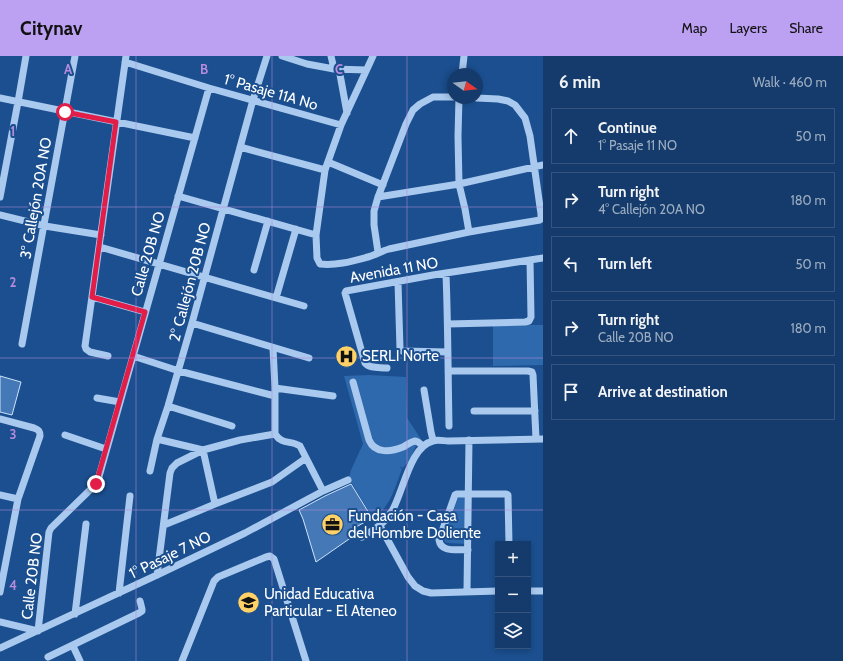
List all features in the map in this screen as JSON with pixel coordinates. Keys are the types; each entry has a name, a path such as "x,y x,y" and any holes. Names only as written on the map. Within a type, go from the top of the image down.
{"street":[{"path":"0,197 26,56"},
{"name":"3° Callejón 20A NO","path":"22,344 76,56"},
{"name":"2° Callejón 20B NO","path":"150,471 157,439 179,370 253,100 267,56"},
{"path":"282,56 307,64 337,69 366,70"},
{"path":"331,56 337,69 347,113"},
{"path":"373,56 341,125 325,170 316,235 317,258 320,264 329,265 347,262 389,249 511,224 540,220 541,217 530,136 526,118 515,105 508,101 483,98"},
{"path":"463,68 464,56"},
{"path":"108,356 90,352 85,346 125,59"},
{"name":"1° Pasaje 11A No","path":"125,59 209,88 341,125"},
{"name":"Calle 20B NO","path":"0,622 38,630 49,532 96,484 209,88"},
{"path":"378,252 374,225 374,211 406,124 413,110 420,104 433,97 447,97"},
{"path":"0,98 195,138"},
{"path":"459,104 459,184 466,209 470,232"},
{"path":"240,147 325,170"},
{"path":"328,162 383,185"},
{"path":"378,197 459,184 543,165"},
{"path":"178,196 316,235"},
{"path":"0,215 45,226 101,236"},
{"path":"254,270 268,221"},
{"path":"276,298 296,229"},
{"path":"100,247 304,306"},
{"name":"Avenida 11 NO","path":"387,368 372,367 365,363 345,293 346,291 543,258"},
{"path":"448,324 529,321 531,317 530,260"},
{"path":"446,274 449,426"},
{"path":"398,282 400,349 402,351 448,352"},
{"path":"92,297 145,312"},
{"path":"192,323 309,358"},
{"path":"273,348 275,434 278,439 284,442 298,444 300,446 323,491"},
{"path":"133,356 275,396"},
{"path":"362,537 380,526 386,520 393,510 414,457 423,446 433,440 539,439 532,372 528,370 448,371"},
{"path":"353,382 369,440 373,446 386,452 402,448 414,442 417,442 423,446"},
{"path":"275,388 333,396"},
{"path":"424,390 433,440"},
{"path":"97,398 120,402"},
{"path":"168,406 232,426"},
{"path":"474,411 535,412"},
{"path":"0,592 18,499 40,436 39,430 34,428 1,422"},
{"path":"157,575 170,473 172,468 177,463 203,450 240,440 275,434"},
{"path":"65,435 106,449"},
{"path":"157,439 203,450"},
{"path":"467,592 469,440"},
{"path":"203,450 215,504"},
{"path":"164,525 272,482 306,458"},
{"name":"1° Pasaje 7 NO","path":"0,648 120,593 245,533 323,491 348,480"},
{"path":"468,550 443,548 440,545 439,540 455,495 459,493 508,495 509,541"},
{"path":"0,495 18,499"},
{"path":"120,593 130,496"},
{"path":"75,614 86,524"},
{"path":"380,526 408,577 415,586 423,591 432,593 495,591"},
{"path":"182,661 214,581 218,577 270,556 274,559 306,661"},
{"path":"531,591 543,591"},
{"path":"48,657 142,612 140,601"},
{"path":"73,646 80,661"}],"shaded area":[{"path":"493,325 543,325 543,365 493,366"},
{"path":"369,375 406,377 407,418 421,439 409,461 403,468 399,466 402,469 392,496 384,508 373,518 349,479 351,470 363,444 344,376"},
{"path":"466,496 466,544 445,542 444,538 458,498"}],"building":[{"path":"0,376 21,382 12,415 0,412"},
{"name":"Fundación - Casa del Hombre Doliente","path":"351,484 372,518 349,531 352,537 316,562 299,510"}],"place":[{"name":"SERLI Norte","path":"347,356"},
{"name":"Fundación - Casa del Hombre Doliente","path":"332,525"},
{"name":"Unidad Educativa Particular - El Ateneo","path":"248,603"}],"route":[{"path":"65,112 116,122 92,297 145,312 96,484"}]}
